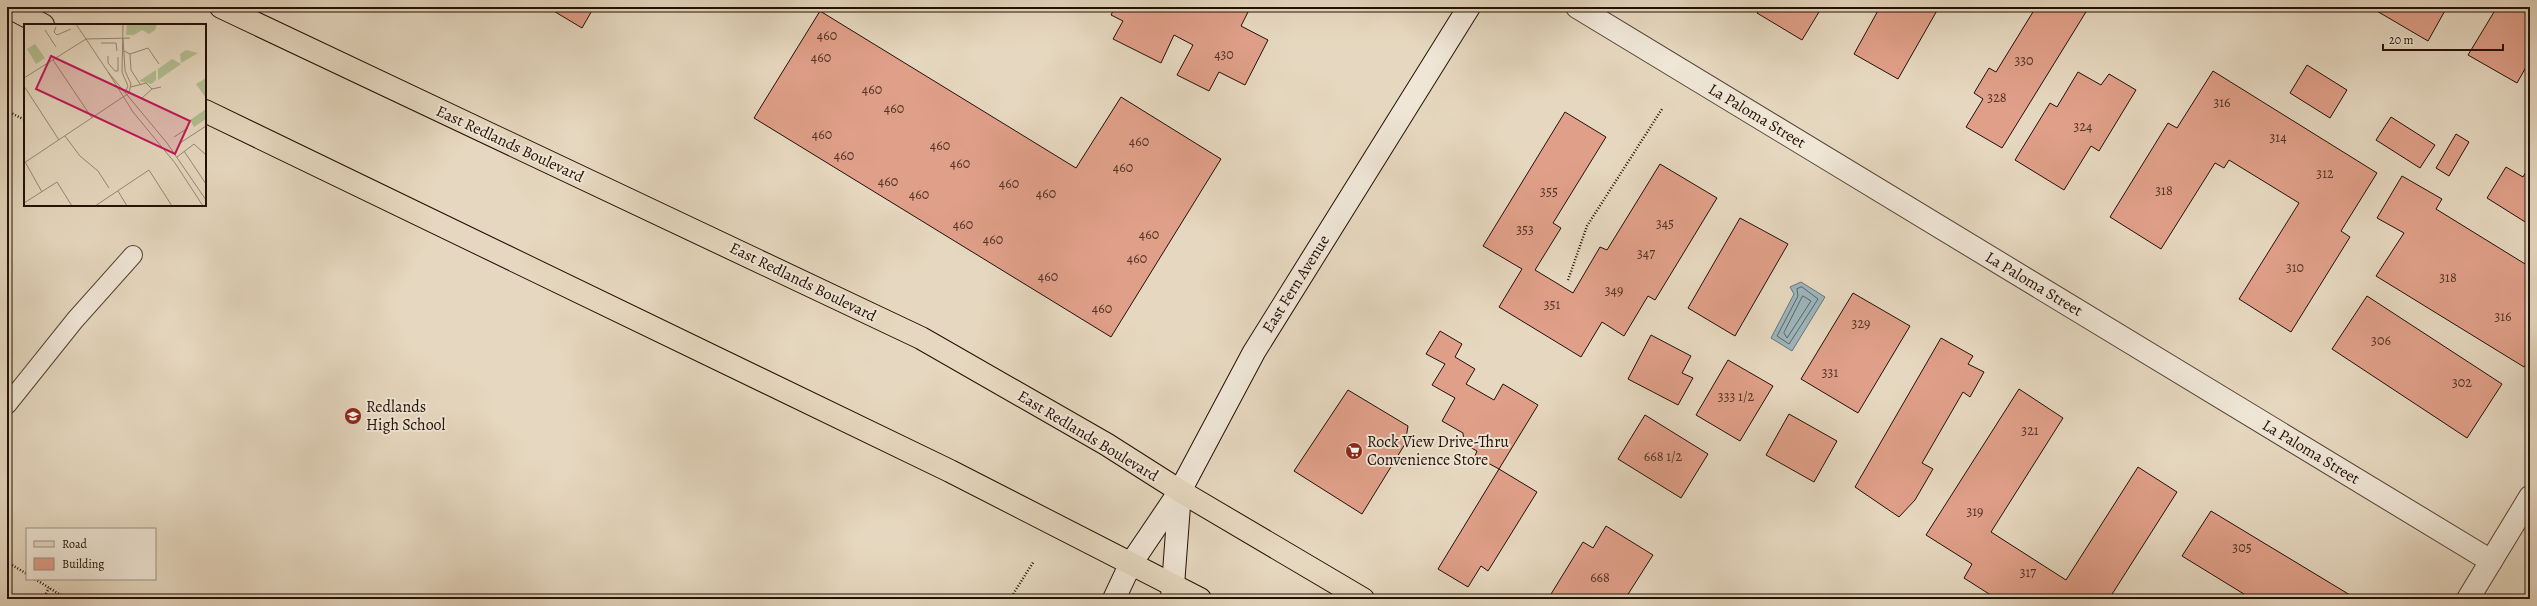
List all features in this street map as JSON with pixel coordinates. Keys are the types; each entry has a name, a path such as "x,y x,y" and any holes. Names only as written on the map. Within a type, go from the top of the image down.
{"main road":[{"path":"9,7 41,24"},
{"name":"East Redlands Boulevard","path":"221,7 922,338 1106,444 1180,491 1363,599"},
{"path":"206,111 950,471 1130,565 1174,592 1200,599"}],"street":[{"name":"East Fern Avenue","path":"1114,599 1130,565 1180,491 1254,352 1469,7"},
{"name":"La Paloma Street","path":"1577,7 2491,561"},
{"path":"1174,592 1180,491"},
{"path":"2468,599 2530,497"}],"lane":[{"path":"7,405 75,320 133,255"}],"path":[{"path":"1568,280 1587,226 1662,109"},
{"path":"7,112 24,120"},
{"path":"1010,599 1034,561"},
{"path":"7,562 26,573"},
{"path":"36,580 67,599"},
{"path":"42,599 49,588"}],"water":[{"path":"1801,282 1825,297 1792,351 1771,338 1794,294 1790,287"}],"building":[{"path":"547,7 594,7 582,28"},
{"path":"1115,7 1247,7 1250,8 1241,26 1268,40 1245,85 1219,72 1209,91 1177,75 1193,45 1174,35 1161,63 1113,39 1123,21 1111,15"},
{"path":"1761,7 1822,7 1802,40 1757,13"},
{"path":"1880,7 1939,7 1898,79 1854,54"},
{"path":"2036,7 2089,7 2002,148 1966,127 1983,99 1974,93 1989,68 1996,72"},
{"path":"2377,7 2447,7 2428,41 2375,10"},
{"path":"2497,7 2530,7 2530,60 2517,83 2468,55"},
{"path":"820,11 1076,168 1121,97 1221,159 1111,337 754,118"},
{"path":"2307,65 2347,90 2330,118 2290,93"},
{"path":"2213,71 2377,173 2341,231 2350,237 2291,332 2239,299 2299,203 2229,160 2224,168 2215,163 2161,249 2110,217 2168,123 2177,128"},
{"path":"2078,72 2101,85 2109,74 2136,90 2099,151 2091,146 2064,190 2015,160 2050,103 2057,107"},
{"path":"1565,112 1606,137 1553,223 1561,228 1535,270 1573,293 1600,247 1607,250 1660,164 1717,198 1655,300 1648,296 1624,336 1602,322 1581,357 1499,307 1522,269 1483,246"},
{"path":"2391,117 2435,145 2420,168 2376,140"},
{"path":"2456,134 2469,142 2449,176 2436,168"},
{"path":"2530,165 2530,225 2487,198 2506,167 2523,177"},
{"path":"2402,176 2442,199 2436,209 2530,267 2530,358 2524,367 2376,276 2404,233 2377,218"},
{"path":"1740,218 1788,244 1735,336 1688,308"},
{"path":"1853,293 1910,326 1858,413 1801,379"},
{"path":"2367,296 2502,384 2467,438 2332,349"},
{"path":"1440,331 1462,344 1455,357 1475,369 1466,384 1494,400 1503,384 1538,405 1499,469 1475,456 1477,451 1464,444 1463,433 1442,421 1455,398 1432,385 1445,364 1426,354"},
{"path":"1651,335 1691,356 1682,373 1693,378 1678,405 1628,379"},
{"path":"1941,338 1973,356 1968,364 1984,372 1970,397 1963,392 1922,463 1933,469 1915,500 1899,517 1855,487"},
{"path":"1728,360 1773,386 1740,441 1696,415"},
{"path":"2019,389 2063,418 1991,532 2066,580 2138,467 2177,492 2109,599 1997,599 1964,578 1972,564 1926,535"},
{"path":"1348,390 1408,426 1405,444 1362,514 1294,471"},
{"path":"1789,414 1837,441 1814,482 1766,455"},
{"path":"1645,415 1708,454 1681,498 1618,459"},
{"path":"1499,469 1537,492 1488,571 1481,566 1468,587 1438,569"},
{"path":"2211,511 2355,598 2252,599 2182,556"},
{"path":"1606,526 1653,555 1625,599 1548,599 1583,542 1593,548"}],"place":[{"name":"Redlands High School","path":"353,416"},
{"name":"Rock View Drive-Thru Convenience Store","path":"1354,451"}]}
